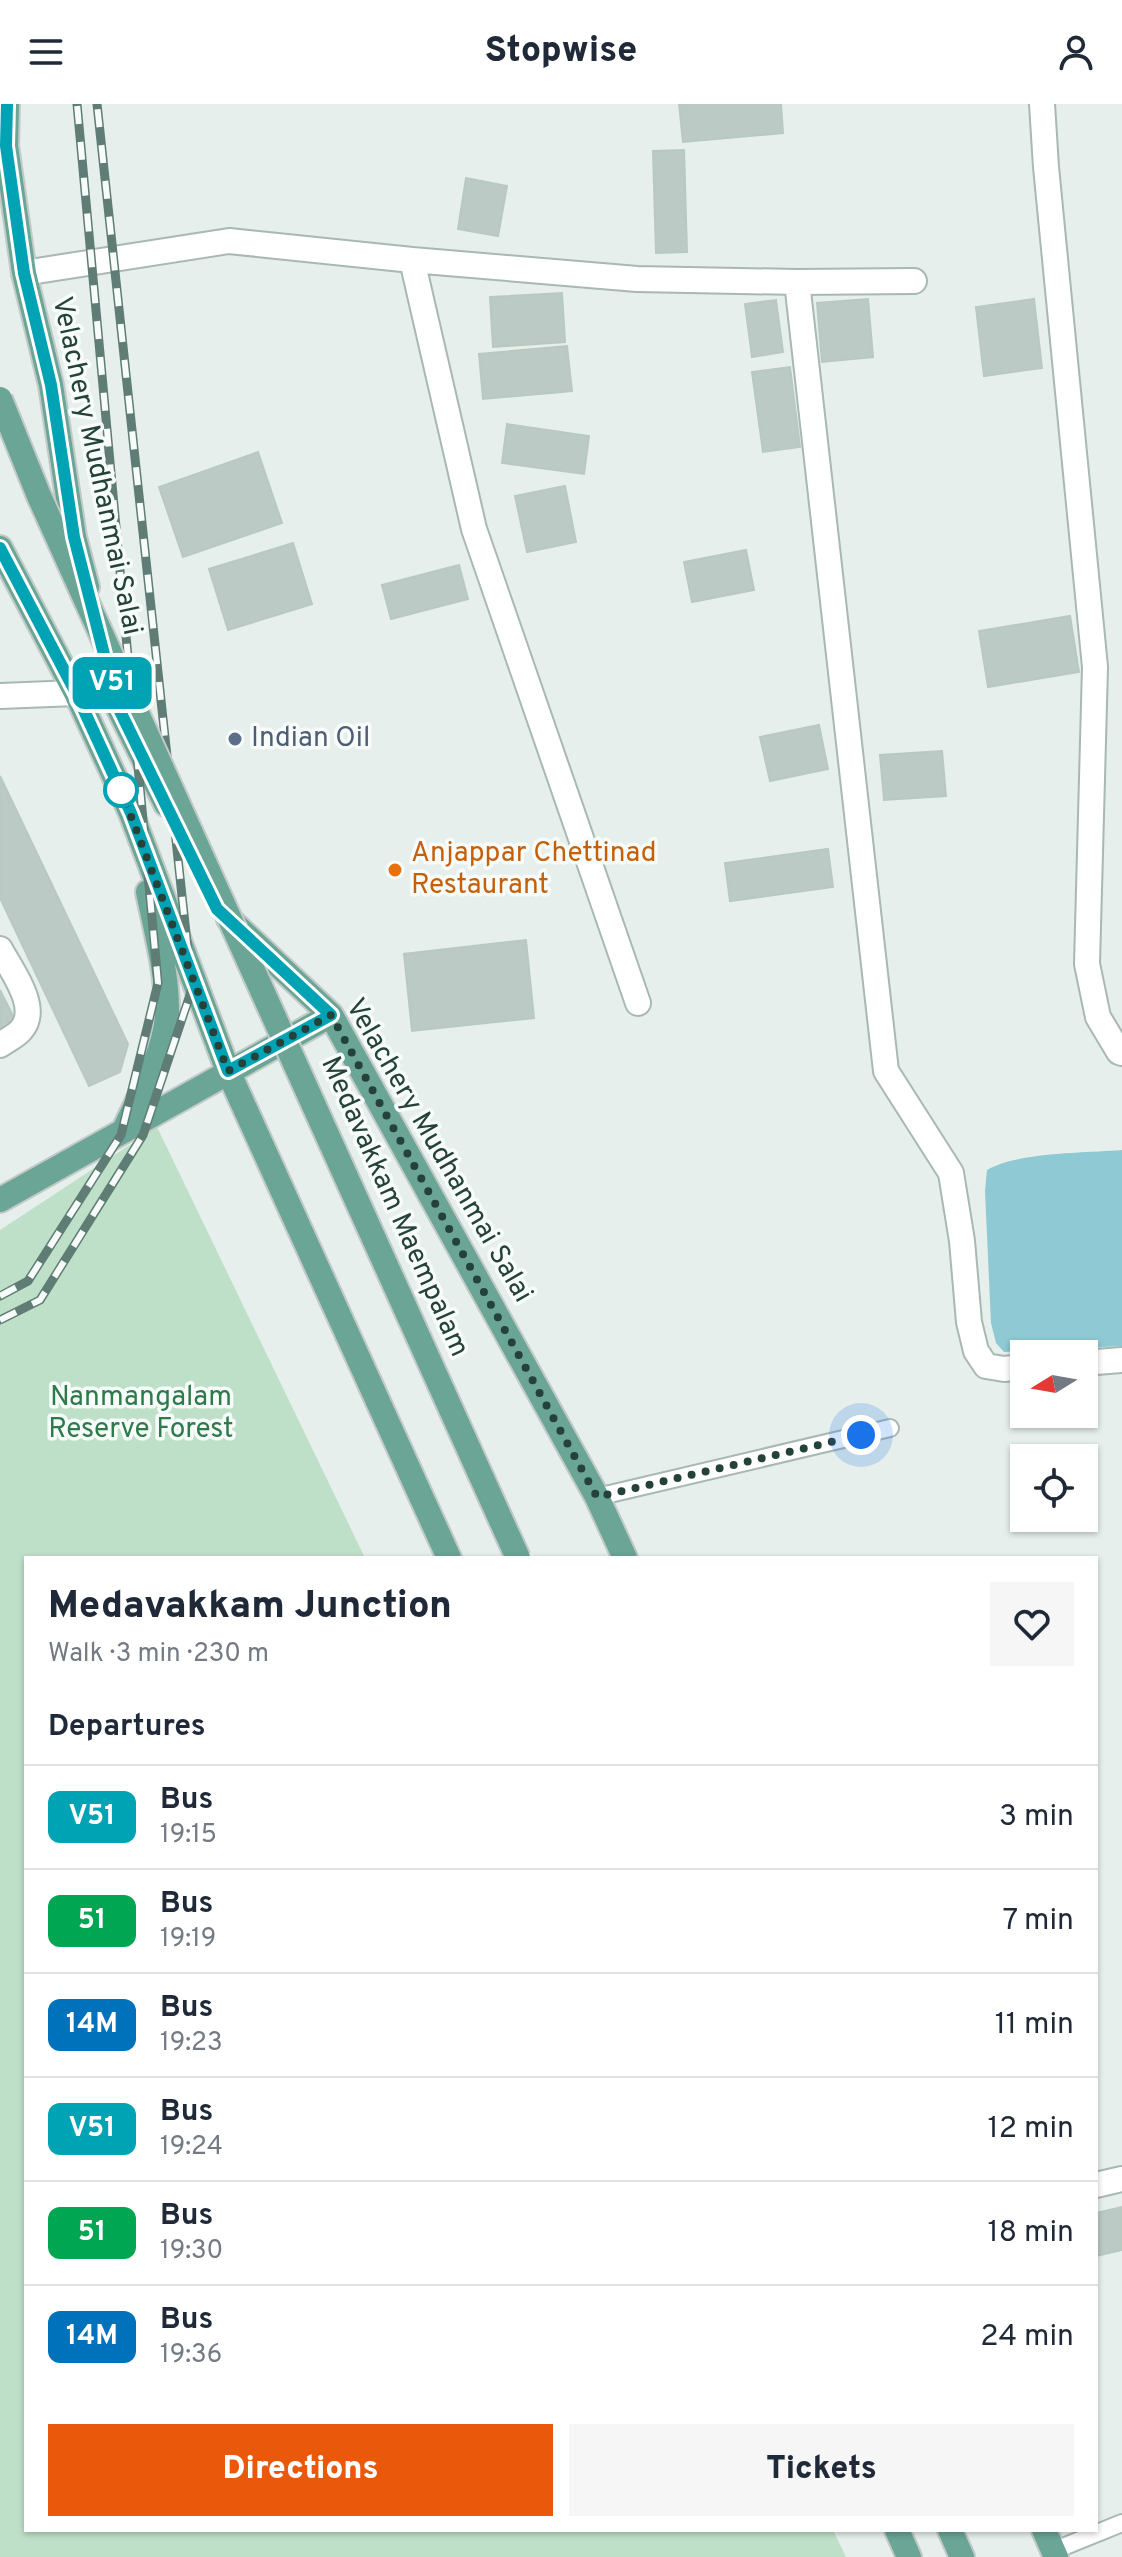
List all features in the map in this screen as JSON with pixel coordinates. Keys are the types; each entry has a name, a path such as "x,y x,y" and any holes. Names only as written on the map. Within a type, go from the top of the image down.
{"main road":[{"name":"Velachery Mudhanmai Salai","path":"7,104 6,146 24,273 51,385 74,537 117,705 217,909 331,1015 597,1497 624,1556"},
{"name":"Medavakkam Maempalam","path":"0,399 39,496 517,1556"},
{"path":"0,548 76,693 131,813 228,1071 448,1556"},
{"path":"125,1128 156,1059 167,1018 162,961 131,813"},
{"path":"0,1200 331,1015"},
{"path":"898,2532 909,2557"},
{"path":"951,2532 962,2557"}],"street":[{"path":"1042,104 1047,183 1095,667 1087,964 1098,1017 1122,1053"},
{"path":"24,273 229,241 637,279 914,281"},
{"path":"412,260 474,529 638,1003"},
{"path":"797,282 886,1071 951,1173 962,1241 969,1322 976,1351 986,1366 1010,1368"},
{"path":"0,696 76,693"},
{"path":"0,949 28,1005 27,1022 20,1033 0,1045"},
{"path":"1098,1362 1122,1360"},
{"path":"1098,2185 1122,2179"}],"lane":[{"path":"597,1497 890,1428"},
{"path":"1098,2531 1122,2523"},
{"path":"1051,2546 1094,2532"}],"green space":[{"name":"Nanmangalam Reserve Forest","path":"157,1127 364,1556 24,1556 24,2532 834,2532 846,2557 0,2557 0,1230"}],"water":[{"path":"1122,1150 1122,1346 1098,1347 1098,1340 1010,1340 1010,1352 1004,1352 996,1343 991,1323 985,1191 987,1170 1016,1160"}],"building":[{"path":"679,104 781,104 783,133 683,142"},
{"path":"684,150 687,252 656,253 653,151"},
{"path":"466,178 507,186 498,236 458,229"},
{"path":"562,293 565,342 493,347 490,297"},
{"path":"868,299 873,357 822,362 817,303"},
{"path":"1034,299 1042,368 984,376 976,307"},
{"path":"776,300 783,352 752,357 745,304"},
{"path":"567,346 572,391 483,399 479,354"},
{"path":"790,367 800,447 763,452 752,372"},
{"path":"507,424 589,436 584,474 502,463"},
{"path":"258,452 282,523 183,557 159,487"},
{"path":"565,486 576,542 527,552 515,496"},
{"path":"293,543 312,604 228,630 209,569"},
{"path":"746,550 754,590 692,602 684,562"},
{"path":"459,565 468,599 391,619 382,585"},
{"path":"1070,616 1079,672 988,687 979,631"},
{"path":"819,725 828,769 770,781 760,737"},
{"path":"942,751 946,796 884,800 880,755"},
{"path":"0,776 128,1044 120,1072 89,1086 0,898"},
{"path":"828,849 833,887 730,901 725,863"},
{"path":"526,940 534,1018 412,1031 404,954"},
{"path":"0,990 19,1028 0,1037"},
{"path":"1122,2207 1122,2250 1098,2256 1098,2213"}],"railway":[{"path":"0,1296 28,1281 121,1135 158,983 77,104"},
{"path":"0,1320 40,1300 143,1135 192,989 97,104"}],"bus line":[{"name":"V51","path":"0,548 76,693 131,813 228,1071 331,1015 217,909 117,705 74,537 51,385 24,273 6,146 7,104"}],"place":[{"name":"Indian Oil","path":"235,739"},
{"name":"Anjappar Chettinad Restaurant","path":"395,870"}],"route":[{"path":"121,790 228,1071 331,1015 597,1497 861,1435"}]}
